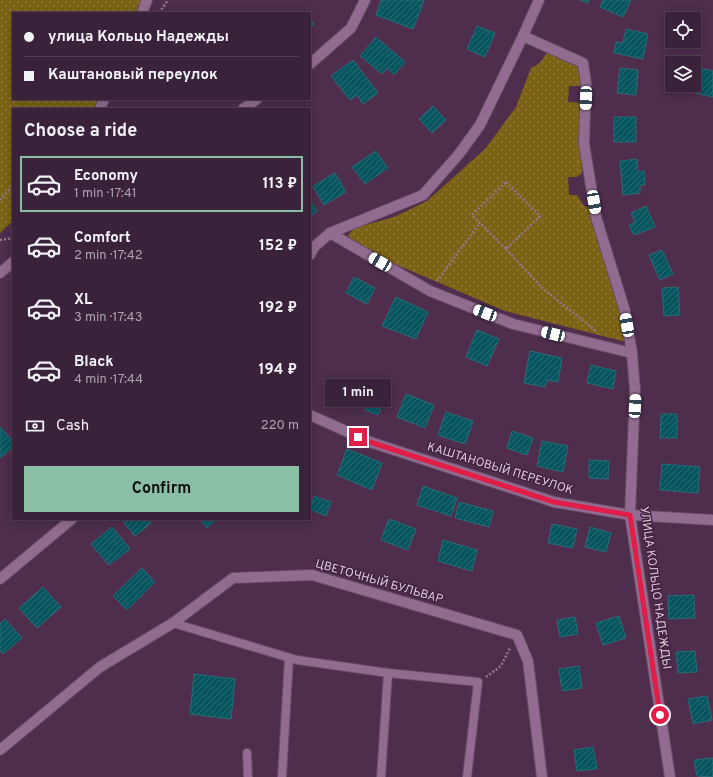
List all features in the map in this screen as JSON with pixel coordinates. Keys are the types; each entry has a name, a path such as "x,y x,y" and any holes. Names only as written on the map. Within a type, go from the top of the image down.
{"street":[{"path":"142,12 147,0"},
{"path":"311,63 351,28 365,0"},
{"path":"311,253 314,247 330,234 423,195 459,154 480,125 539,0"},
{"name":"УЛИЦА КОЛЬЦО НАДЕЖДЫ","path":"523,36 583,63 586,84 584,143 595,210 625,311 632,353 635,390 630,515 670,777"},
{"path":"244,108 256,100"},
{"path":"330,234 430,291 513,324 632,353"},
{"path":"0,272 12,263"},
{"name":"КАШТАНОВЫЙ ПЕРЕУЛОК","path":"311,415 370,442 554,502 630,515 713,520"},
{"path":"0,579 71,520"},
{"name":"ЦВЕТОЧНЫЙ БУЛЬВАР","path":"0,750 100,667 172,623 233,578 312,575 517,635"},
{"path":"517,635 528,661 542,777"}],"lane":[{"path":"172,623 297,660 388,673 478,682 467,777"},
{"path":"282,777 289,658"},
{"path":"381,777 388,673"},
{"path":"247,753 248,777"}],"path":[{"path":"160,12 168,0"},
{"path":"506,249 540,216 506,182 472,215 542,288 596,330 607,347"},
{"path":"0,200 12,187"},
{"path":"430,291 480,223"},
{"path":"0,240 12,238"},
{"path":"478,682 501,666 517,635"}],"shaded area":[{"path":"0,0 142,0 136,12 12,12 12,100 99,100 95,108 12,108 12,222 0,233"},
{"path":"547,51 575,63 582,72 583,86 569,86 568,102 582,103 580,138 582,173 577,177 568,177 569,195 577,195 584,206 592,209 624,321 626,342 505,311 395,264 351,240 348,236 354,228 394,217 427,201 485,149 516,107 531,68 541,61"}],"building":[{"path":"381,0 424,0 413,29 376,15"},
{"path":"580,0 589,0 588,3"},
{"path":"603,0 631,0 623,17 600,7"},
{"path":"311,19 314,25 311,26"},
{"path":"477,26 495,33 485,57 467,49"},
{"path":"626,29 648,34 643,59 614,53 616,42 623,43"},
{"path":"376,37 405,62 394,75 387,68 382,74 360,56"},
{"path":"353,60 378,93 363,104 357,95 350,100 331,76"},
{"path":"620,68 638,70 636,95 617,93"},
{"path":"701,68 713,71 713,97 691,92 701,92"},
{"path":"433,106 446,120 432,133 419,119"},
{"path":"614,117 636,117 636,142 614,142"},
{"path":"376,151 388,168 365,184 352,167"},
{"path":"637,159 638,172 644,171 645,185 640,185 640,193 623,195 620,161"},
{"path":"335,173 346,192 324,205 313,186"},
{"path":"311,202 317,211 311,215"},
{"path":"646,206 655,227 634,235 629,225 635,222 631,213"},
{"path":"662,250 673,274 660,280 649,255"},
{"path":"354,277 375,288 367,304 346,293"},
{"path":"678,287 680,315 664,316 662,288"},
{"path":"396,297 428,312 416,339 382,326"},
{"path":"477,330 499,339 487,366 466,357"},
{"path":"530,351 562,358 558,382 547,380 545,387 524,383"},
{"path":"591,365 616,371 613,389 587,383"},
{"path":"369,378 389,387 378,415 365,410 368,403 360,400"},
{"path":"406,394 434,405 425,428 397,417"},
{"path":"446,412 473,421 465,444 438,435"},
{"path":"661,414 677,414 677,438 660,438"},
{"path":"0,427 12,440 12,448 0,458"},
{"path":"512,431 533,438 527,455 507,448"},
{"path":"542,441 568,446 563,472 537,466"},
{"path":"347,449 382,463 372,490 337,475"},
{"path":"589,460 609,461 608,479 589,478"},
{"path":"662,464 700,467 698,493 660,490"},
{"path":"423,486 457,498 451,516 417,505"},
{"path":"314,496 331,502 326,516 311,509"},
{"path":"459,502 493,511 489,527 455,518"},
{"path":"389,519 416,529 408,550 381,540"},
{"path":"122,520 149,520 151,523 135,536"},
{"path":"200,520 216,520 207,528"},
{"path":"552,524 577,529 573,548 548,543"},
{"path":"112,527 130,549 109,565 91,544"},
{"path":"590,527 611,533 606,552 585,547"},
{"path":"443,540 477,550 472,571 438,561"},
{"path":"142,568 155,582 127,610 113,596"},
{"path":"43,587 61,607 37,628 19,608"},
{"path":"694,595 695,618 669,619 668,596"},
{"path":"619,616 626,638 603,645 596,623"},
{"path":"575,617 578,634 560,637 557,620"},
{"path":"5,619 22,638 3,654 0,650 0,624"},
{"path":"695,651 697,672 678,673 676,652"},
{"path":"579,666 582,688 562,691 559,669"},
{"path":"194,674 235,679 231,719 190,714"},
{"path":"707,696 712,720 693,724 688,699"},
{"path":"593,747 597,769 577,771 574,750"},
{"path":"713,758 713,777 697,776 694,760"}],"route":[{"path":"358,437 554,502 630,515 660,715"}]}
